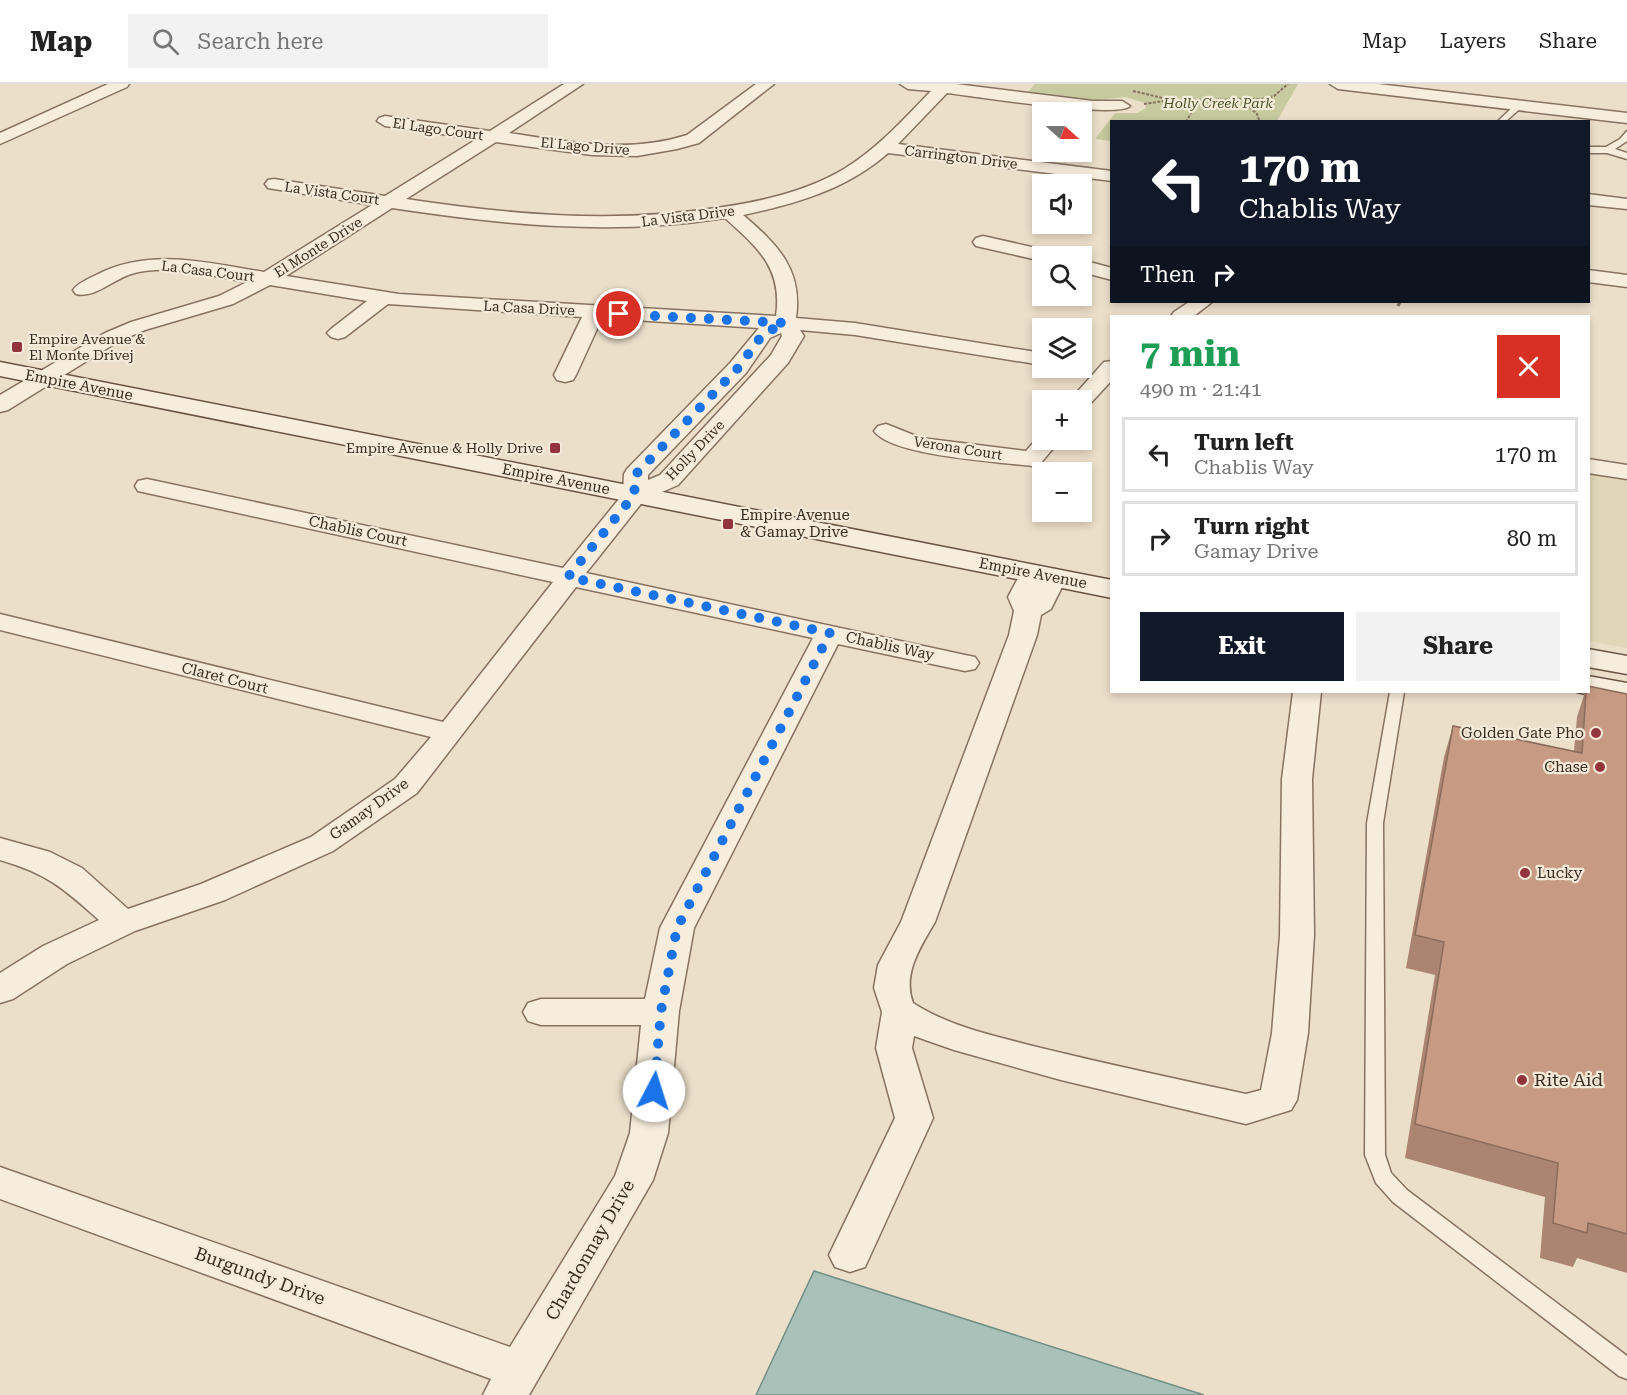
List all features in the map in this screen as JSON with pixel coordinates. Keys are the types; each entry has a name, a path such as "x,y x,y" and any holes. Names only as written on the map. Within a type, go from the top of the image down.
{"main road":[{"name":"Empire Avenue","path":"0,351 68,363 1110,588"},
{"name":"Empire Avenue","path":"0,369 635,484 669,480 1110,567"},
{"path":"1043,575 1056,564 1110,575"},
{"path":"1590,658 1627,665"},
{"path":"1590,685 1627,693"}],"street":[{"path":"0,139 122,84"},
{"name":"El Monte Drive","path":"0,405 112,337 138,326 226,300 267,279 575,84"},
{"name":"El Lago Drive","path":"492,136 614,152 658,148 698,136 766,84"},
{"path":"908,84 946,86 1093,106 1122,106"},
{"path":"1338,84 1627,118"},
{"name":"La Vista Drive","path":"389,201 509,219 556,223 665,221 778,202 828,184 864,164 946,86"},
{"name":"El Lago Court","path":"385,121 492,136"},
{"name":"Carrington Drive","path":"882,147 1110,176"},
{"name":"La Vista Court","path":"274,184 389,201"},
{"path":"1590,199 1627,204"},
{"name":"Holly Drive","path":"669,480 780,358 794,336 785,323 789,298 788,286 780,266 768,247 729,212"},
{"path":"983,242 1032,253"},
{"name":"La Casa Court","path":"83,290 106,275 126,268 163,264 267,279"},
{"path":"1092,269 1110,273"},
{"path":"1590,276 1627,281"},
{"name":"La Casa Drive","path":"267,279 382,299 855,329 1032,358"},
{"path":"338,333 382,299"},
{"path":"1183,315 1201,303"},
{"path":"565,375 596,312"},
{"name":"Holly Drive","path":"635,484 738,368 763,334 785,323"},
{"path":"1092,367 1109,369"},
{"path":"1090,390 1109,369"},
{"name":"Verona Court","path":"886,431 916,444 1032,459 1040,450"},
{"path":"1590,466 1627,472"},
{"name":"Gamay Drive","path":"0,990 55,955 123,923 213,892 321,844 406,786 450,733 635,484"},
{"name":"Chablis Court","path":"147,486 568,577"},
{"path":"850,1255 914,1118 894,1048 899,1013 891,990 895,962 918,922 1023,635 1028,611 1041,603 1043,575"},
{"name":"Chablis Way","path":"568,577 965,663"},
{"name":"Claret Court","path":"0,622 450,733"},
{"name":"Chardonnay Drive","path":"512,1383 633,1180 649,1133 661,1011 677,928 830,633"},
{"path":"899,1013 927,1029 1036,1060 1138,1085 1246,1109 1278,1100 1290,1033 1296,946 1298,779 1307,693"},
{"path":"0,849 38,860 70,876 123,923"},
{"path":"541,1012 661,1011"},
{"name":"Burgundy Drive","path":"0,1183 512,1383"}],"lane":[{"path":"1502,120 1505,115 1514,112 1519,106"},
{"path":"1608,150 1623,141 1627,134"},
{"path":"1590,150 1608,150 1627,156"},
{"path":"1397,693 1375,823 1375,1155 1383,1177 1400,1196 1627,1369"}],"path":[{"path":"1144,104 1171,100 1243,101 1274,96 1288,84"},
{"path":"1171,100 1192,110"},
{"path":"1187,120 1198,101"},
{"path":"1243,101 1257,114 1259,120"}],"shaded area":[{"path":"1590,472 1627,479 1627,648 1590,641"}],"green space":[{"name":"Holly Creek Park","path":"1035,84 1298,84 1278,120 1110,120 1110,141 1095,139 1115,113 1137,113 1146,108 1145,103 1125,97 1090,101 1026,94"}],"water":[{"path":"814,1271 1204,1395 756,1395"}],"building":[{"path":"1590,686 1627,694 1627,1234 1588,1223 1587,1233 1553,1223 1558,1163 1415,1124 1444,942 1415,935 1453,726 1582,753 1586,693 1590,693"}],"place":[{"name":"Empire Avenue & El Monte Drivej","path":"17,347"},
{"name":"Empire Avenue & Holly Drive","path":"555,448"},
{"name":"Empire Avenue & Gamay Drive","path":"728,524"},
{"name":"Golden Gate Pho","path":"1596,733"},
{"name":"Chase","path":"1600,767"},
{"name":"Lucky","path":"1525,873"},
{"name":"Rite Aid","path":"1522,1080"}],"route":[{"path":"619,314 785,323 763,334 738,368 636,474 634,495 568,577 830,633 677,928 661,1011 654,1091"}]}
